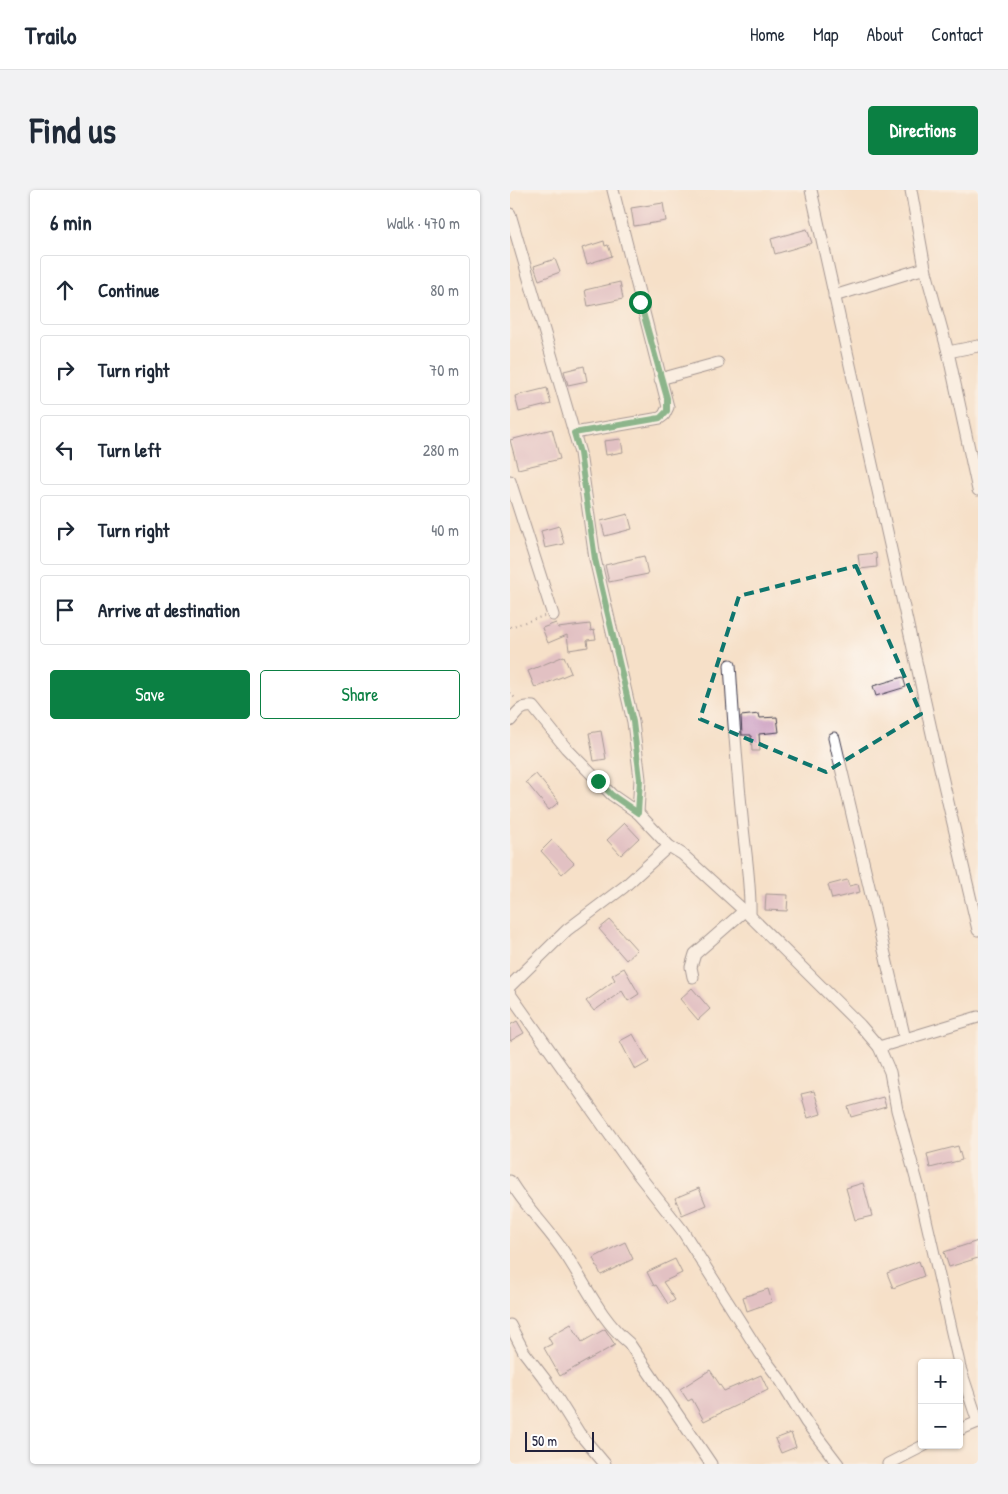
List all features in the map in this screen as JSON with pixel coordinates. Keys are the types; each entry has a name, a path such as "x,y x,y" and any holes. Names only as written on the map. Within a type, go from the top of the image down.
{"street":[{"path":"574,433 664,415 668,407 613,190"},
{"path":"811,190 978,930"},
{"path":"910,190 925,268 948,352 978,490"},
{"path":"510,214 580,453 597,567 633,722 640,779 638,813"},
{"path":"834,296 925,268"},
{"path":"948,352 978,346"},
{"path":"660,379 718,363"},
{"path":"510,481 554,615"},
{"path":"693,977 691,968 695,954 747,914 751,884 737,765 730,665"},
{"path":"510,721 518,711 525,707 533,707 566,748 612,795 638,813 668,846 682,854 747,914 860,1025 879,1047 890,1072 897,1110 919,1189 958,1359"},
{"path":"834,738 905,1039"},
{"path":"510,986 567,930 624,887 668,846"},
{"path":"510,994 634,1169 682,1230 760,1353 781,1381 806,1422 838,1464"},
{"path":"879,1047 978,1017"},
{"path":"510,1181 515,1201 529,1205 559,1244 593,1300 619,1335 630,1343 711,1464"},
{"path":"510,1325 524,1352 579,1432 605,1464"},
{"path":"963,1376 978,1422 963,1428"},
{"path":"888,1464 918,1449"}],"path":[{"path":"510,627 539,616 554,615"}],"highlighted area":[{"path":"856,566 921,714 826,772 700,719 739,596"}],"building":[{"path":"663,203 666,221 634,226 631,208"},
{"path":"807,229 812,243 775,254 771,239"},
{"path":"604,241 605,246 608,245 612,256 587,264 582,248"},
{"path":"555,259 560,272 539,280 534,266"},
{"path":"620,282 623,299 588,306 585,290"},
{"path":"584,366 587,381 568,385 564,371"},
{"path":"547,388 551,404 519,412 515,396"},
{"path":"552,429 560,459 518,469 510,440"},
{"path":"621,439 623,452 606,455 604,441"},
{"path":"628,514 632,529 605,536 601,521"},
{"path":"559,526 564,544 545,548 541,531"},
{"path":"876,553 877,567 860,569 858,555"},
{"path":"644,556 648,574 609,582 605,565"},
{"path":"556,623 558,628 590,624 591,631 594,630 596,639 587,640 588,647 569,650 567,635 548,643 542,628"},
{"path":"564,656 571,673 535,688 528,671"},
{"path":"903,677 906,687 876,696 873,686"},
{"path":"759,714 760,718 777,717 779,732 759,734 760,751 752,751 751,735 742,735 741,716"},
{"path":"601,731 606,759 594,761 589,733"},
{"path":"536,774 559,802 549,810 526,782"},
{"path":"625,823 639,838 621,855 607,840"},
{"path":"552,840 574,863 562,874 541,851"},
{"path":"847,880 849,886 858,884 860,892 832,899 828,885"},
{"path":"766,894 788,895 787,911 765,910"},
{"path":"610,920 637,950 626,960 599,929"},
{"path":"624,968 639,994 628,1001 622,991 594,1011 586,1001 615,980 612,975"},
{"path":"692,988 710,1009 698,1020 680,999"},
{"path":"517,1021 524,1033 510,1041 510,1025"},
{"path":"633,1034 649,1062 635,1070 620,1041"},
{"path":"814,1091 821,1114 808,1118 801,1094"},
{"path":"883,1097 886,1107 851,1117 848,1107"},
{"path":"958,1146 962,1160 930,1168 927,1154"},
{"path":"863,1183 872,1216 855,1220 846,1188"},
{"path":"699,1188 706,1205 682,1215 675,1198"},
{"path":"978,1241 978,1258 949,1267 944,1252"},
{"path":"625,1242 633,1259 601,1275 593,1258"},
{"path":"675,1259 682,1273 663,1282 675,1300 668,1304 656,1285 654,1286 647,1272"},
{"path":"919,1261 924,1276 893,1288 887,1273"},
{"path":"768,1289 772,1302 747,1311 743,1297"},
{"path":"571,1324 582,1342 605,1329 615,1345 560,1376 544,1348 552,1344 548,1337"},
{"path":"710,1370 724,1391 761,1375 768,1390 704,1421 692,1399 688,1401 680,1389"},
{"path":"791,1433 796,1447 781,1453 775,1439"}],"route":[{"path":"598,781 612,795 638,813 640,779 633,722 605,608 595,559 580,453 574,433 660,418 667,411 667,398 660,379 640,302"}]}
